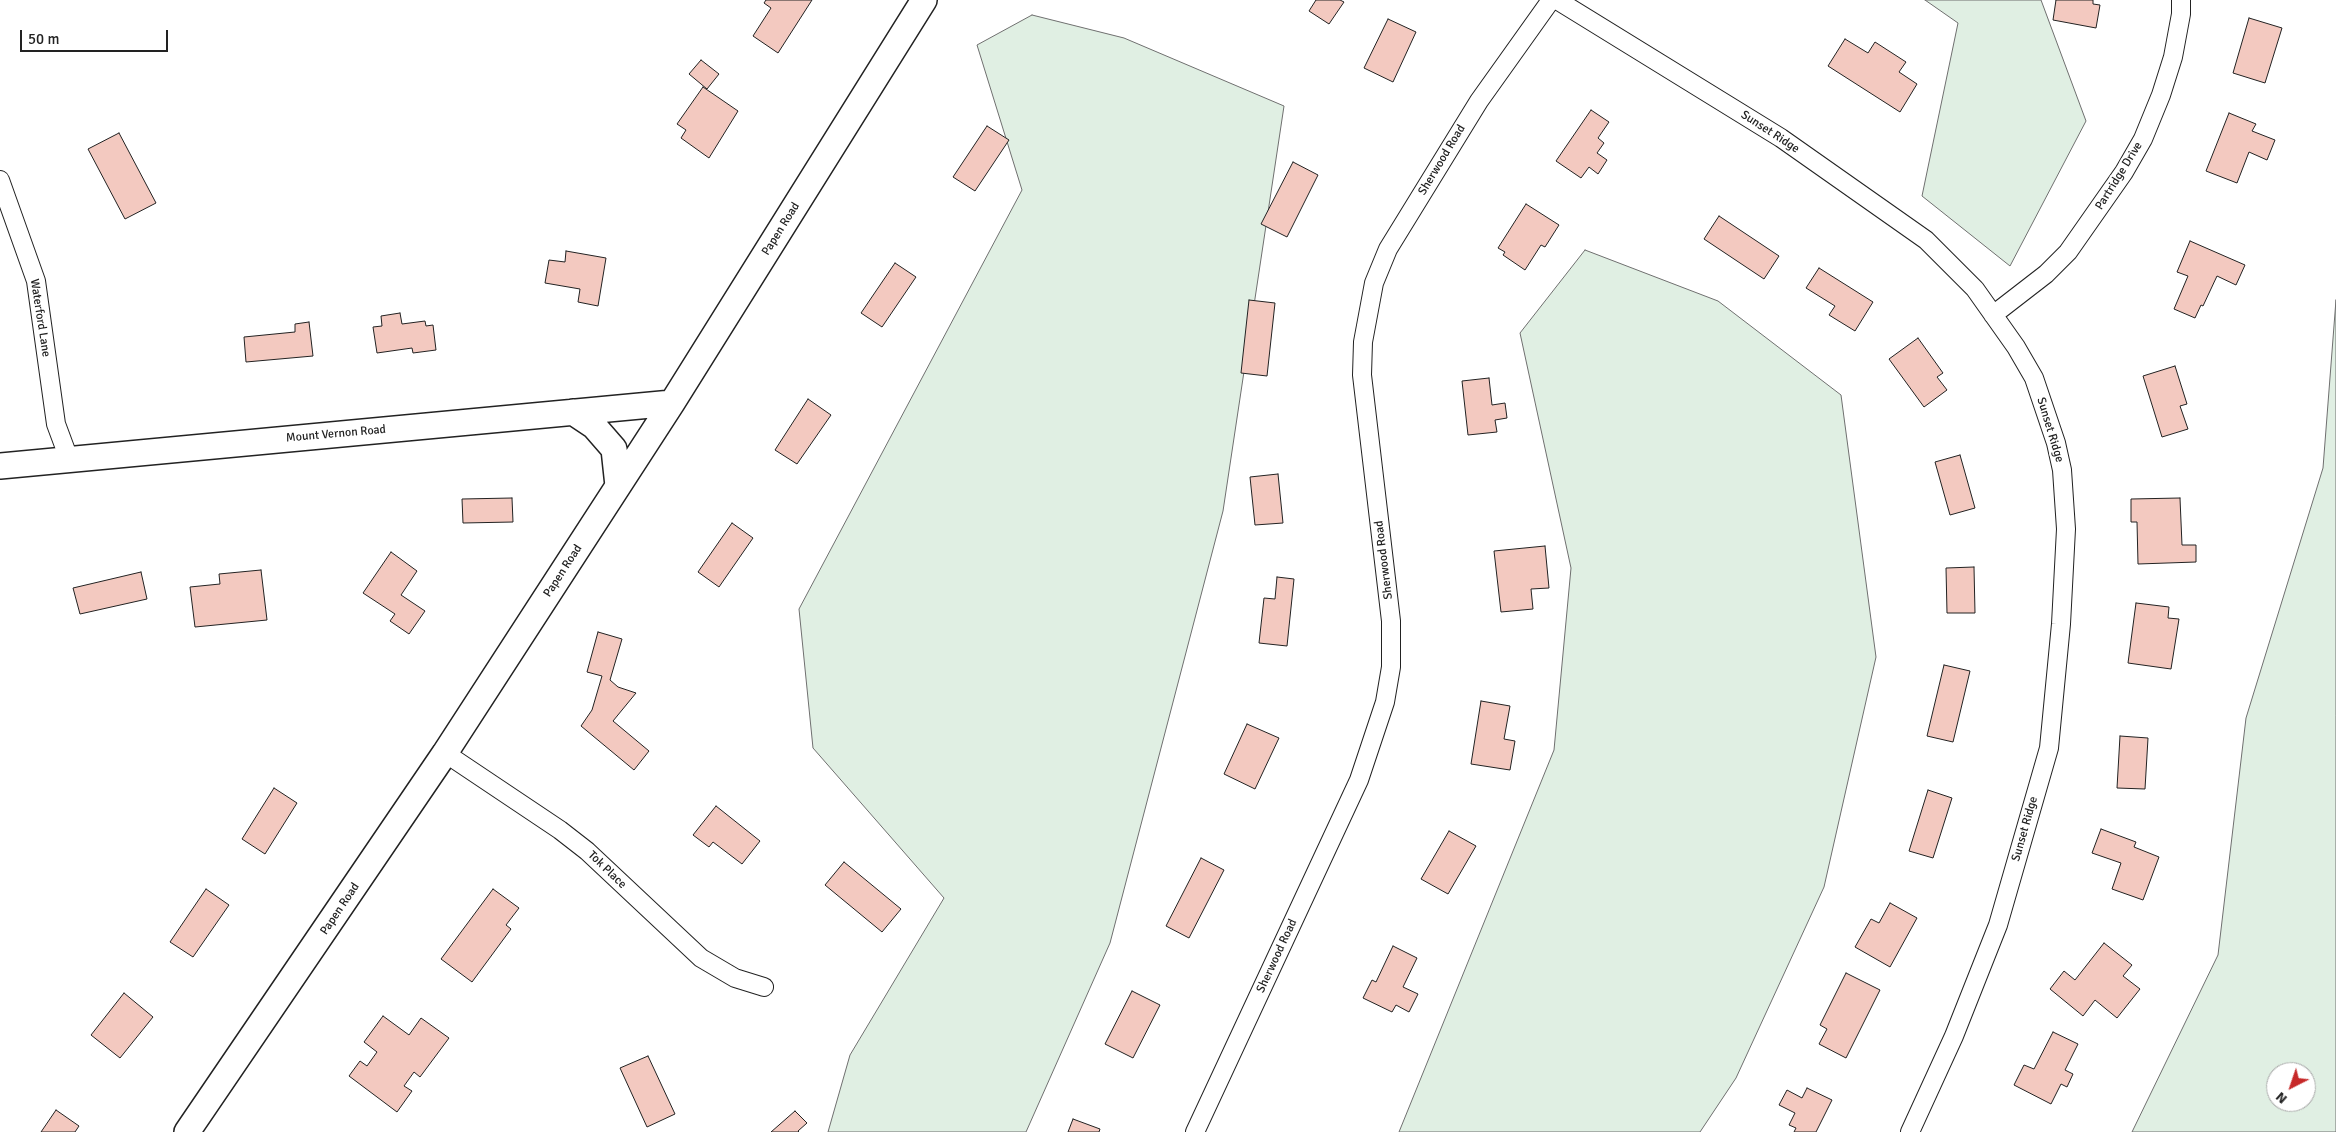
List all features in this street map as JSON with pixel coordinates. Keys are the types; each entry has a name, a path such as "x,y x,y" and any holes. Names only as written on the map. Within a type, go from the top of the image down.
{"street":[{"name":"Papen Road","path":"187,1132 445,753 672,403 924,0"},
{"name":"Sherwood Road","path":"1195,1132 1359,780 1386,702 1391,668 1391,621 1362,374 1363,342 1374,283 1388,249 1479,100 1551,0"},
{"name":"Sunset Ridge","path":"1557,0 1782,138 1926,240 1975,289 2016,347 2034,378 2056,443 2062,470 2066,529 2061,624 2049,748 1998,925 1954,1036 1910,1132"},
{"name":"Partridge Drive","path":"1993,316 2046,274 2068,252 2124,172 2143,139 2161,96 2173,57 2181,14 2180,0"},
{"name":"Waterford Lane","path":"0,180 36,281 56,424 69,459"},
{"name":"Mount Vernon Road","path":"0,466 672,403"},
{"path":"572,412 594,426 614,449 618,486"},
{"name":"Tok Place","path":"445,753 560,830 587,851 701,958 735,978 764,987"}],"green space":[{"path":"1925,0 2041,0 2086,121 2010,266 1922,196 1958,23"},
{"path":"1032,15 1124,38 1284,106 1223,511 1110,943 1026,1132 828,1132 850,1055 944,898 813,748 799,609 1022,190 977,45"},
{"path":"1585,250 1718,301 1841,395 1876,657 1824,887 1736,1078 1700,1132 1399,1132 1554,750 1571,568 1520,333"},
{"path":"2336,300 2336,1132 2132,1132 2218,955 2246,718 2323,468"}],"building":[{"path":"766,0 812,0 778,53 753,36 771,8 764,3"},
{"path":"1316,0 1340,0 1344,2 1329,24 1309,11"},
{"path":"2056,0 2093,0 2093,4 2100,5 2096,28 2053,20"},
{"path":"2249,18 2282,28 2265,83 2233,73"},
{"path":"1388,19 1416,32 1393,82 1364,68"},
{"path":"1845,39 1868,53 1875,42 1906,62 1899,72 1917,84 1900,112 1828,66"},
{"path":"701,60 719,74 707,89 689,74"},
{"path":"703,87 738,111 709,158 681,138 686,130 677,124"},
{"path":"1591,110 1609,122 1598,138 1604,143 1597,153 1607,160 1598,174 1589,167 1581,178 1556,161"},
{"path":"2229,113 2256,124 2252,131 2275,140 2267,160 2249,152 2237,183 2206,171"},
{"path":"987,126 1009,140 975,191 953,177"},
{"path":"119,133 156,203 125,219 88,149"},
{"path":"1293,162 1318,175 1287,237 1261,224"},
{"path":"1526,204 1559,225 1545,247 1541,245 1525,270 1503,255 1505,252 1498,248"},
{"path":"1719,216 1779,256 1764,279 1704,239"},
{"path":"2190,241 2245,265 2236,285 2217,276 2203,306 2201,305 2195,318 2174,309 2188,276 2177,272"},
{"path":"566,251 606,258 598,306 578,302 580,289 545,283 549,260 565,262"},
{"path":"895,263 916,277 882,327 861,313"},
{"path":"1819,268 1873,302 1855,331 1829,315 1835,306 1806,288"},
{"path":"1249,300 1275,303 1267,376 1241,373"},
{"path":"400,313 402,324 425,321 426,326 433,325 436,350 413,353 412,348 377,353 373,327 382,326 381,316"},
{"path":"309,322 313,356 246,362 244,337 295,332 295,324"},
{"path":"1918,338 1943,373 1937,377 1947,390 1924,407 1889,359"},
{"path":"2175,366 2187,404 2180,406 2188,429 2162,437 2143,376"},
{"path":"1489,378 1492,405 1505,403 1507,418 1495,420 1497,432 1468,435 1462,381"},
{"path":"808,399 831,415 797,464 775,450"},
{"path":"1960,455 1975,508 1950,515 1935,462"},
{"path":"1278,474 1283,523 1255,525 1250,477"},
{"path":"512,498 513,522 463,523 462,499"},
{"path":"2180,498 2182,545 2196,545 2196,562 2138,564 2137,522 2131,522 2131,499"},
{"path":"732,523 753,538 719,587 698,572"},
{"path":"1545,546 1549,588 1531,589 1533,609 1501,612 1494,551"},
{"path":"391,552 417,571 401,595 425,611 409,634 390,621 395,614 363,593"},
{"path":"1974,567 1975,613 1947,613 1946,568"},
{"path":"261,570 267,620 195,627 190,587 220,584 219,574"},
{"path":"141,572 147,599 80,614 73,588"},
{"path":"1277,577 1294,579 1287,646 1259,643 1264,598 1275,599"},
{"path":"2136,603 2169,607 2168,618 2179,619 2171,669 2128,663"},
{"path":"598,632 622,639 610,680 618,687 636,693 613,721 649,751 634,770 581,726 592,710 602,676 587,672"},
{"path":"1944,665 1970,671 1953,742 1927,736"},
{"path":"1481,701 1510,706 1504,739 1515,741 1510,770 1471,764"},
{"path":"1247,724 1279,738 1255,789 1224,774"},
{"path":"2120,736 2148,738 2145,789 2117,788"},
{"path":"274,788 297,803 265,854 242,839"},
{"path":"1928,790 1952,798 1933,858 1909,851"},
{"path":"716,806 760,841 742,864 713,842 709,847 693,835"},
{"path":"2101,829 2136,842 2134,847 2159,857 2143,900 2112,889 2121,863 2092,853"},
{"path":"1449,831 1476,846 1448,894 1421,879"},
{"path":"1201,858 1224,870 1189,938 1166,926"},
{"path":"844,862 901,909 882,932 825,885"},
{"path":"206,889 229,905 193,957 170,942"},
{"path":"493,889 519,908 506,925 511,929 472,982 441,959"},
{"path":"1890,903 1917,918 1890,967 1855,947 1871,919 1879,923"},
{"path":"2104,943 2132,965 2123,976 2140,989 2117,1018 2095,1000 2083,1016 2050,989 2064,971 2075,980"},
{"path":"1393,946 1417,958 1403,987 1418,994 1409,1012 1396,1005 1392,1012 1363,998 1372,980 1376,982"},
{"path":"1846,973 1880,990 1846,1058 1819,1044 1827,1029 1820,1025"},
{"path":"1132,991 1160,1005 1133,1058 1105,1044"},
{"path":"124,993 153,1017 120,1058 91,1035"},
{"path":"383,1016 409,1035 421,1018 449,1038 420,1077 414,1072 404,1086 412,1091 397,1112 349,1076 360,1061 367,1066 377,1052 364,1042"},
{"path":"2053,1032 2078,1044 2065,1070 2073,1074 2067,1087 2061,1084 2051,1104 2014,1085 2024,1065 2034,1069"},
{"path":"648,1056 675,1114 647,1127 620,1068"},
{"path":"1807,1088 1832,1100 1816,1132 1794,1132 1796,1128 1789,1125 1795,1113 1779,1105 1787,1090 1802,1098"},
{"path":"56,1110 79,1126 75,1132 41,1132"},
{"path":"795,1111 807,1123 799,1132 771,1132"},
{"path":"1073,1119 1100,1129 1099,1132 1068,1132"}]}
